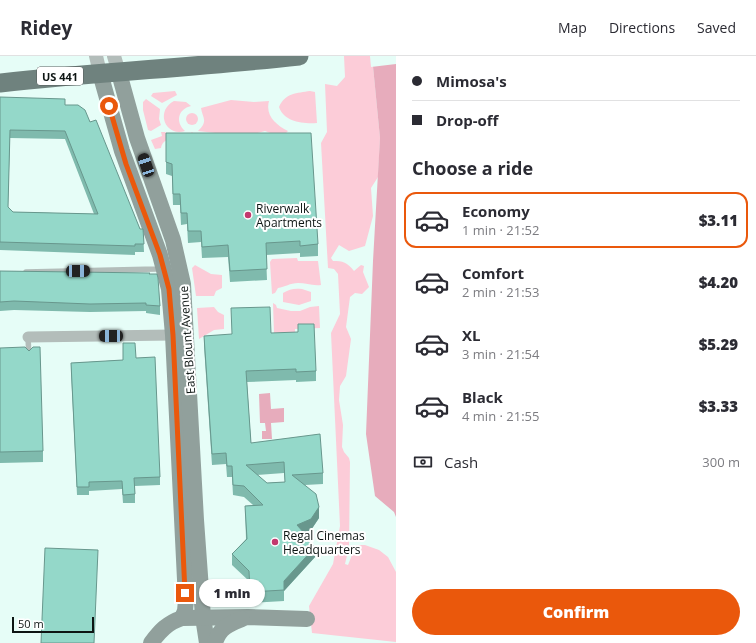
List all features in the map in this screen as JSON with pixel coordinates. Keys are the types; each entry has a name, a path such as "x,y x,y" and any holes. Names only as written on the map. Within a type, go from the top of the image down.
{"highway":[{"name":"US 441","path":"0,82 98,64 221,65 299,56"}],"main road":[{"path":"98,64 122,151 169,289 180,335"},
{"name":"East Blount Avenue","path":"117,64 137,138 167,222 178,259 186,303 180,335 189,520 207,643"},
{"path":"162,266 178,259"},
{"path":"182,618 185,611 186,600 189,520"},
{"path":"215,643 219,634 230,623 248,617"},
{"path":"151,643 161,629 171,622 182,618 307,618"}],"street":[{"path":"28,337 180,335"}],"lane":[{"path":"16,272 156,269 162,266"},
{"path":"28,337 29,358"}],"shaded area":[{"path":"344,56 372,56 380,138 378,177 371,188 373,216 365,246 349,251 339,245 331,258 333,261 347,264 354,271 361,265 364,266 363,272 369,287 362,294 355,293 350,297 346,327 351,339 346,376 340,386 339,400 343,425 342,447 350,462 349,547 345,564 348,565 356,545 365,545 379,550 388,557 396,572 396,642 312,633 309,606 333,564 340,526 331,333 340,314 338,274 334,269 328,268 321,143 327,132 325,84 337,86 345,77"},
{"path":"372,56 396,56 396,517 394,512 375,496 366,434 380,138"},
{"path":"175,91 177,95 162,103 151,96 153,93"},
{"path":"310,91 315,92 317,123 295,121 285,116 281,112 279,107 288,96"},
{"path":"146,99 160,109 159,119 161,125 151,131 148,130 143,110 143,102"},
{"path":"231,100 254,102 269,101 268,106 270,116 279,126 288,131 285,134 273,134 265,131 254,134 224,134 198,131 204,122 201,108"},
{"path":"174,101 186,102 191,106 183,110 179,116 180,124 185,131 178,132 172,130 165,122 165,111 168,105"},
{"path":"190,113 194,113 198,119 194,125 190,125 186,121 186,117"},
{"path":"161,132 168,134 190,134 192,132 195,135 170,138 161,148 155,149 151,140 162,136"},
{"path":"297,258 298,261 318,261 321,285 295,283 278,288 275,293 272,294 270,262 272,259"},
{"path":"195,265 211,274 222,275 222,288 216,291 214,296 196,296 192,268"},
{"path":"292,289 302,289 311,292 311,301 299,305 283,302 283,293"},
{"path":"273,303 277,308 291,311 300,311 310,307 319,306 320,328 295,329 295,335 274,334"},
{"path":"214,307 218,312 224,315 224,329 214,330 199,339 197,308"},
{"path":"270,393 271,409 284,408 284,422 271,423 272,439 262,439 262,431 266,431 265,423 260,423 259,394"}],"pier":[{"path":"370,56 396,56 396,64 371,67"}],"building":[{"path":"0,97 65,99 65,105 78,105 85,110 90,122 96,120 140,229 143,229 144,244 135,244 135,246 0,242","holes":["10,130 65,131 98,214 13,212 8,207"]},
{"name":"Riverwalk Apartments","path":"166,133 311,133 318,244 300,246 300,241 266,243 267,269 230,271 228,245 202,247 201,231 188,231 187,213 181,213 180,194 173,194 172,164 166,162"},
{"path":"0,271 157,274 160,306 146,305 146,303 90,304 14,301 0,302"},
{"path":"270,307 271,333 298,332 298,324 314,324 316,371 296,372 296,369 246,371 251,443 320,434 323,473 292,475 316,494 319,507 311,519 297,525 305,534 303,537 315,547 284,581 284,590 250,592 249,571 232,554 247,539 245,506 263,505 244,486 233,485 232,466 227,466 226,453 212,454 204,336 232,334 231,308","holes":["284,462 285,482 267,483 246,465"]},
{"path":"123,343 135,343 136,358 155,357 160,477 134,478 135,494 123,495 122,481 89,482 89,487 77,487 71,363 123,360"},
{"path":"25,347 29,351 33,347 40,347 43,451 0,452 0,348"},
{"path":"45,548 98,550 94,643 41,643"}],"place":[{"name":"Riverwalk Apartments","path":"248,215"},
{"name":"Regal Cinemas Headquarters","path":"275,542"}],"route":[{"path":"109,106 126,164 160,255 169,289 173,335 185,593"}]}
